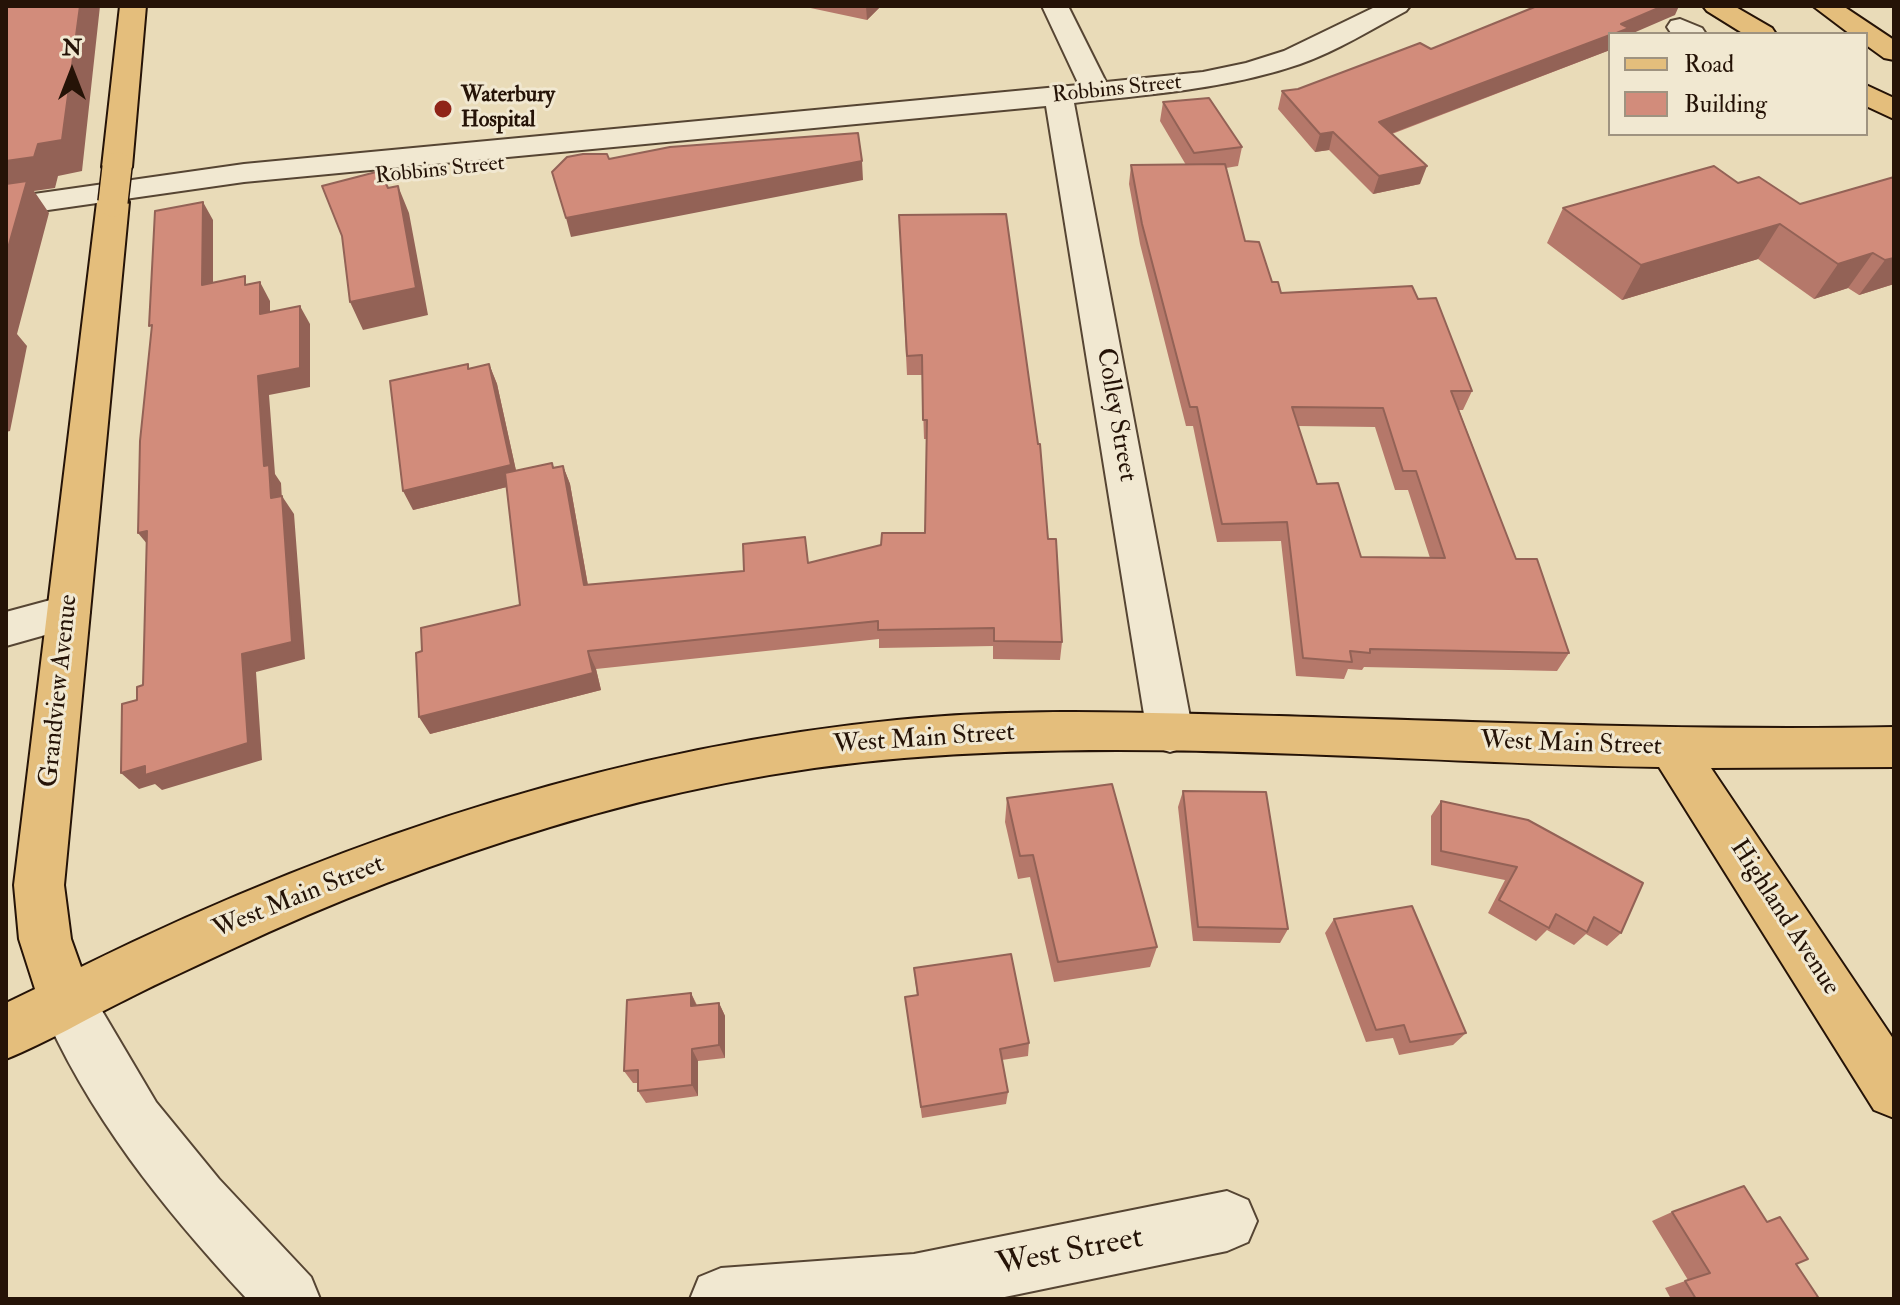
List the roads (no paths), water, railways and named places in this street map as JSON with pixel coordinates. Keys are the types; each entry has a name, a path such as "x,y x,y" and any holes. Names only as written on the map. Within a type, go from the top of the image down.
{"main road":[{"name":"Grandview Avenue","path":"66,1001 45,939 39,885 133,6"},
{"path":"1716,6 1760,32"},
{"path":"1826,6 1864,32"},
{"path":"1868,34 1894,52"},
{"path":"1868,95 1894,110"},
{"name":"West Main Street","path":"6,1032 249,916 363,871 530,813 637,782 721,763 897,739 979,734 1170,733 1672,748 1894,747"},
{"name":"Highland Avenue","path":"1672,748 1894,1090"}],"street":[{"path":"1055,6 1097,92"},
{"name":"Robbins Street","path":"6,207 244,173 1203,80 1262,67 1325,43 1397,6"},
{"name":"Colley Street","path":"1059,96 1170,733"},
{"name":"Robbins Street","path":"6,226 114,193 280,188 777,137 824,118"},
{"path":"6,629 69,612"},
{"name":"Grandview Avenue","path":"66,1001 93,1052 145,1136 203,1207 289,1299"},
{"name":"West Street","path":"721,1299 914,1285 1227,1221"}],"place":[{"name":"Waterbury Hospital","path":"443,109"}]}
